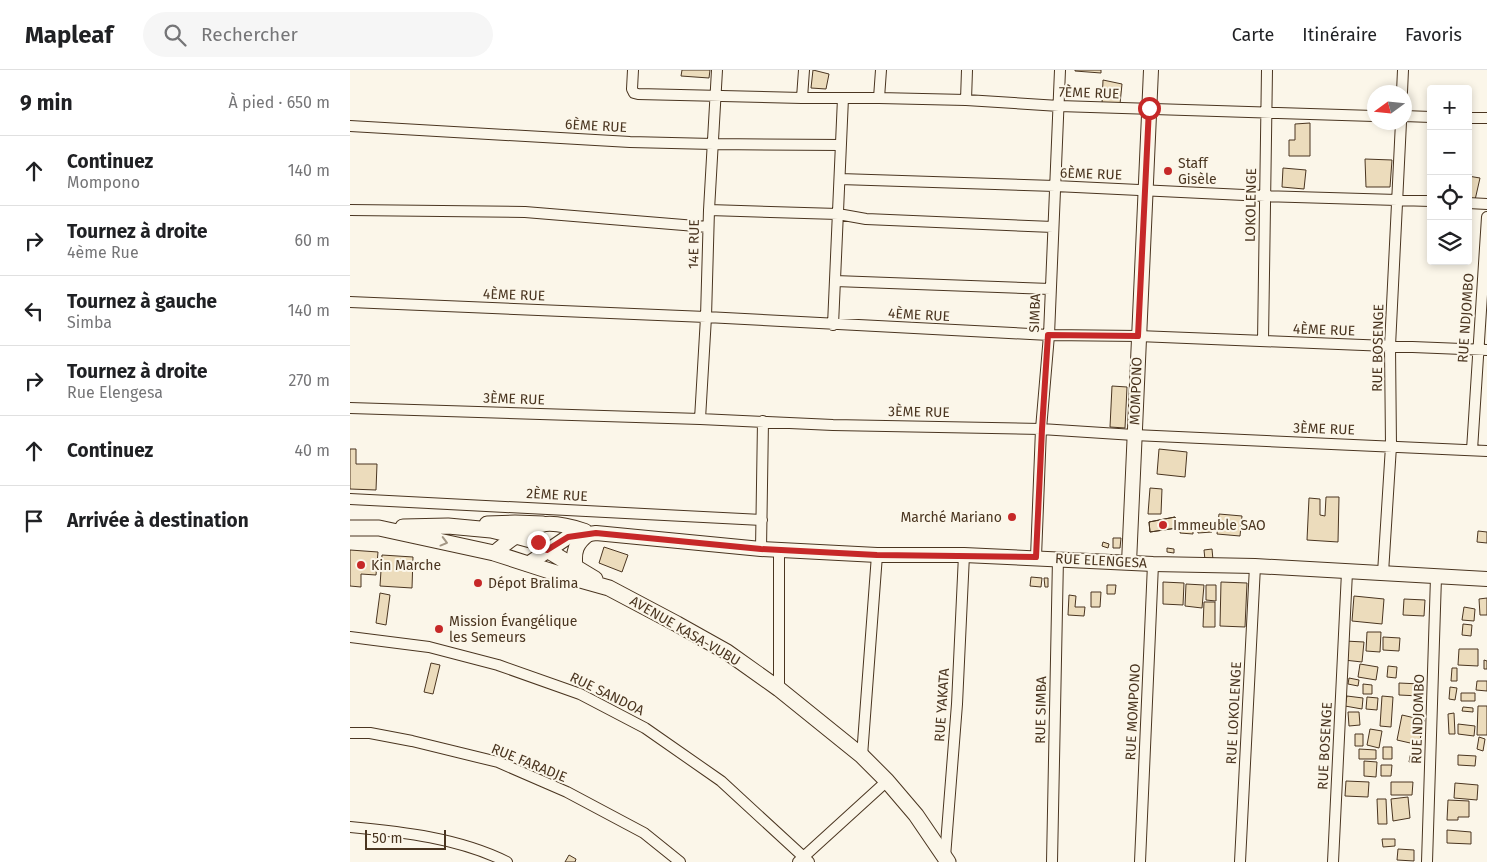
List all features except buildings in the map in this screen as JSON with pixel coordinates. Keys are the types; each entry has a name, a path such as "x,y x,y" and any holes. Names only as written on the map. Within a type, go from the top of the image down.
{"main road":[{"path":"379,528 515,523 543,524"},
{"path":"458,526 491,530 538,542 547,550 609,588"},
{"name":"AVENUE KASA-VUBU","path":"350,528 379,528 494,554 609,588 644,605 727,652 779,688 862,756 916,815 947,860"},
{"path":"575,566 574,549 581,539 592,533"}],"street":[{"name":"7ÈME RUE","path":"633,70 632,89 634,93 638,94 716,97 966,100 1059,106 1367,116"},
{"name":"14E RUE","path":"700,419 717,70"},
{"path":"802,98 804,70"},
{"path":"879,98 881,70"},
{"path":"966,100 967,70"},
{"name":"SIMBA","path":"1036,557 1060,70"},
{"name":"MOMPONO","path":"1129,563 1151,70"},
{"name":"LOKOLENGE","path":"1263,341 1267,70"},
{"path":"1402,85 1403,70"},
{"path":"833,325 842,98"},
{"path":"1412,116 1427,117"},
{"path":"1472,118 1487,118 1487,125"},
{"name":"6ÈME RUE","path":"350,126 630,142 841,145"},
{"name":"RUE BOSENGE","path":"1384,573 1391,446 1390,346 1401,130"},
{"name":"6ÈME RUE","path":"840,179 1427,201"},
{"path":"1472,203 1487,204"},
{"path":"350,210 525,212 708,227"},
{"path":"709,210 838,214 866,219 1053,227"},
{"name":"RUE NDJOMBO","path":"1472,450 1482,350 1487,217"},
{"path":"835,281 1050,289"},
{"name":"4ÈME RUE","path":"350,302 706,317 1048,335 1138,336 1482,350"},
{"name":"3ÈME RUE","path":"350,408 834,425 1042,429 1487,451"},
{"path":"761,549 763,422"},
{"name":"2ÈME RUE","path":"350,499 762,520"},
{"path":"494,554 516,536 543,524 564,526 592,533"},
{"path":"528,564 568,537 592,533"},
{"name":"RUE ELENGESA","path":"592,533 779,550 877,555 1036,557 1153,564 1255,566 1487,580"},
{"path":"779,550 779,688"},
{"path":"862,756 877,555"},
{"name":"RUE YAKATA","path":"947,860 964,555"},
{"name":"RUE SIMBA","path":"1052,862 1058,558"},
{"name":"RUE MOMPONO","path":"1140,862 1153,564"},
{"name":"RUE LOKOLENGE","path":"1240,862 1255,566"},
{"name":"RUE BOSENGE","path":"1333,862 1347,572"},
{"name":"RUE NDJOMBO","path":"1427,862 1436,577"},
{"name":"RUE SANDOA","path":"350,637 429,647 498,665 580,694 645,728 721,781 804,860"},
{"name":"RUE FARADJE","path":"350,733 370,733 412,740 498,762 567,792 644,833 680,862"},
{"path":"804,860 886,781"},
{"path":"350,827 402,832 451,842 495,856 507,862"}],"place":[{"name":"Staff Gisèle","path":"1168,171"},
{"name":"Marché Mariano","path":"1012,517"},
{"name":"Immeuble SAO","path":"1163,525"},
{"name":"Kin Marche","path":"361,565"},
{"name":"Dépot Bralima","path":"478,583"},
{"name":"Mission Évangélique les Semeurs","path":"439,629"}],"route":[{"path":"538,542 547,550 573,535 596,533 761,549 877,555 1036,557 1048,335 1138,336 1149,108"}]}
